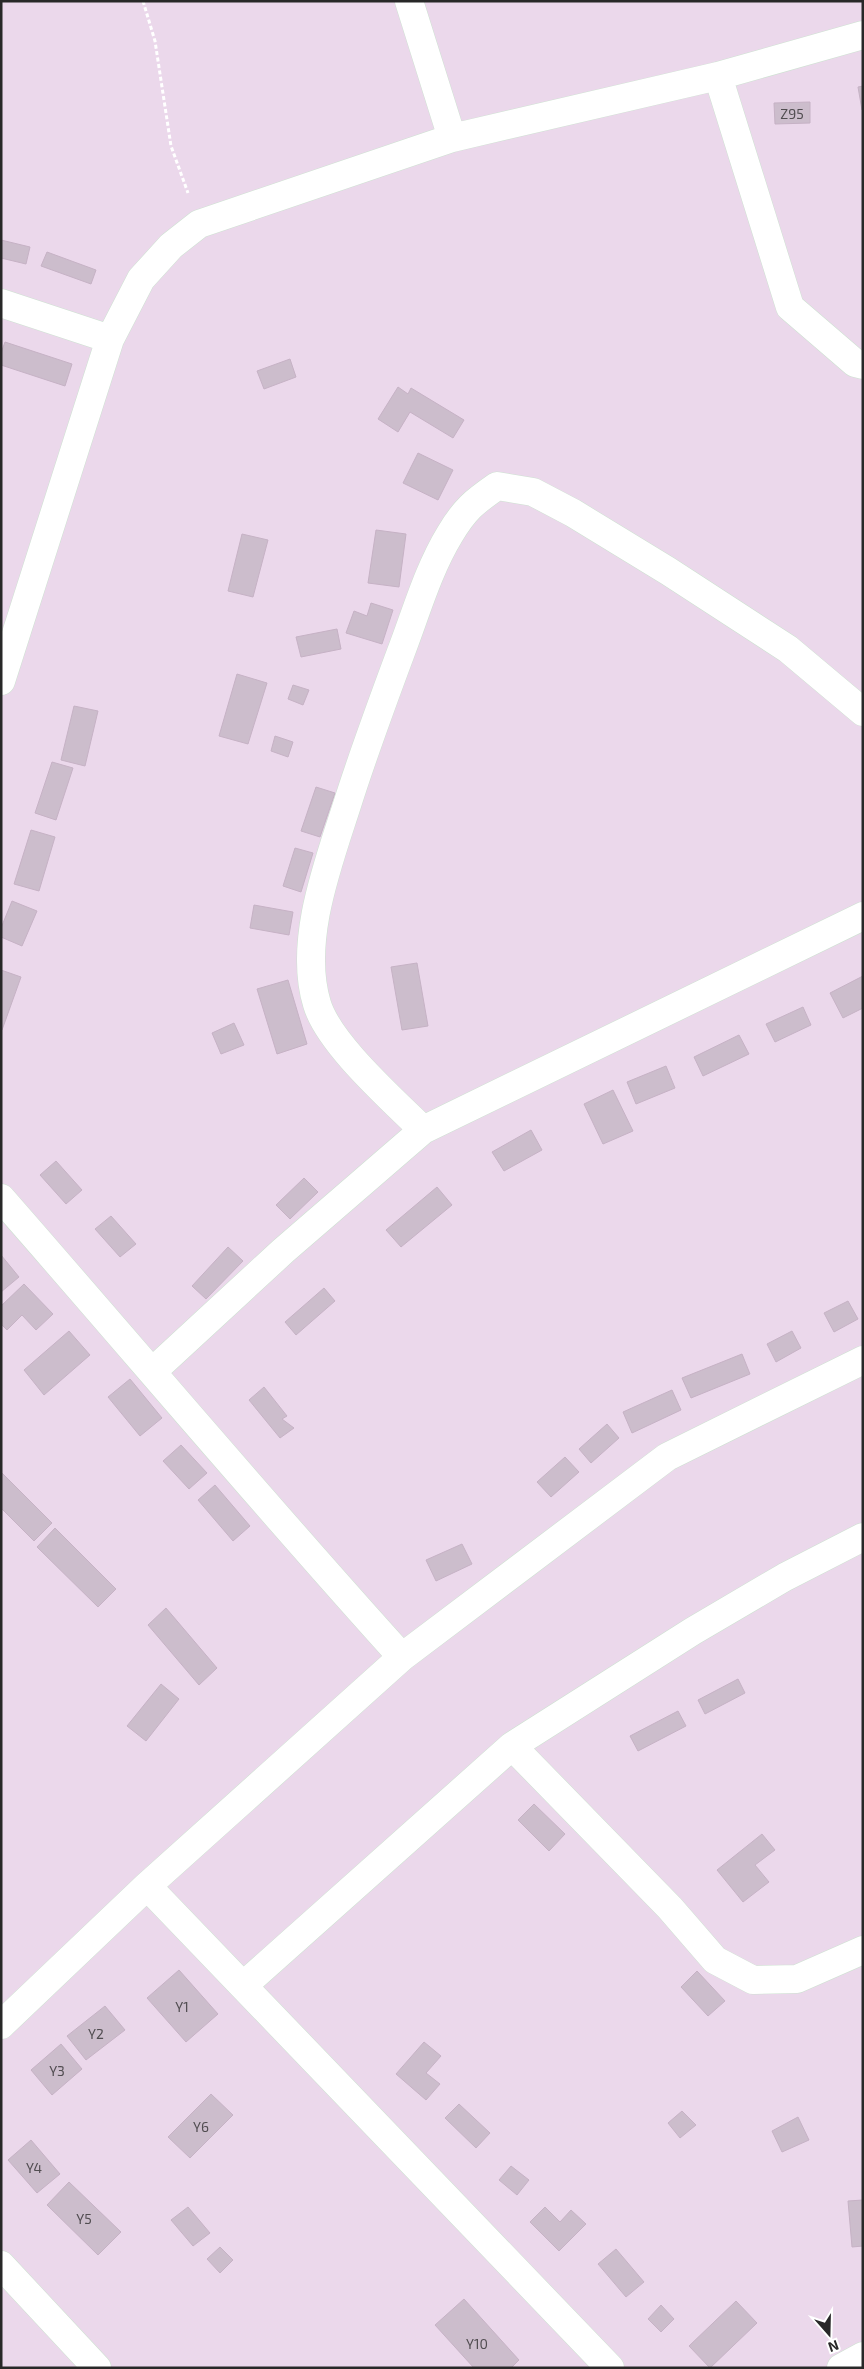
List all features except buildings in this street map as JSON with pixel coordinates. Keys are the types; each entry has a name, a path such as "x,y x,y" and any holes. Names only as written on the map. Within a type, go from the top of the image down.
{"street":[{"path":"409,1 452,138"},
{"path":"1,681 110,339 141,279 171,246 199,224 452,138 718,76 863,35"},
{"path":"718,76 790,307 855,363 863,366"},
{"path":"1,303 110,339"},
{"path":"423,1130 374,1082 332,1035 317,1004 312,976 312,936 326,870 387,688 431,574 449,535 468,506 496,486 533,492 668,570 788,649 850,699 863,712"},
{"path":"153,1371 283,1251 423,1130 863,916"},
{"path":"1,1198 153,1371 297,1541 402,1657"},
{"path":"1,2025 148,1886 402,1657 667,1457 863,1360"},
{"path":"244,1985 512,1746 693,1631 785,1577 863,1536"},
{"path":"512,1746 670,1908 715,1960 753,1980 797,1979 863,1950"},
{"path":"148,1886 610,2368"},
{"path":"1,2265 97,2368"},
{"path":"841,2368 863,2356"}],"path":[{"path":"143,1 155,41 171,146 199,224"}]}
